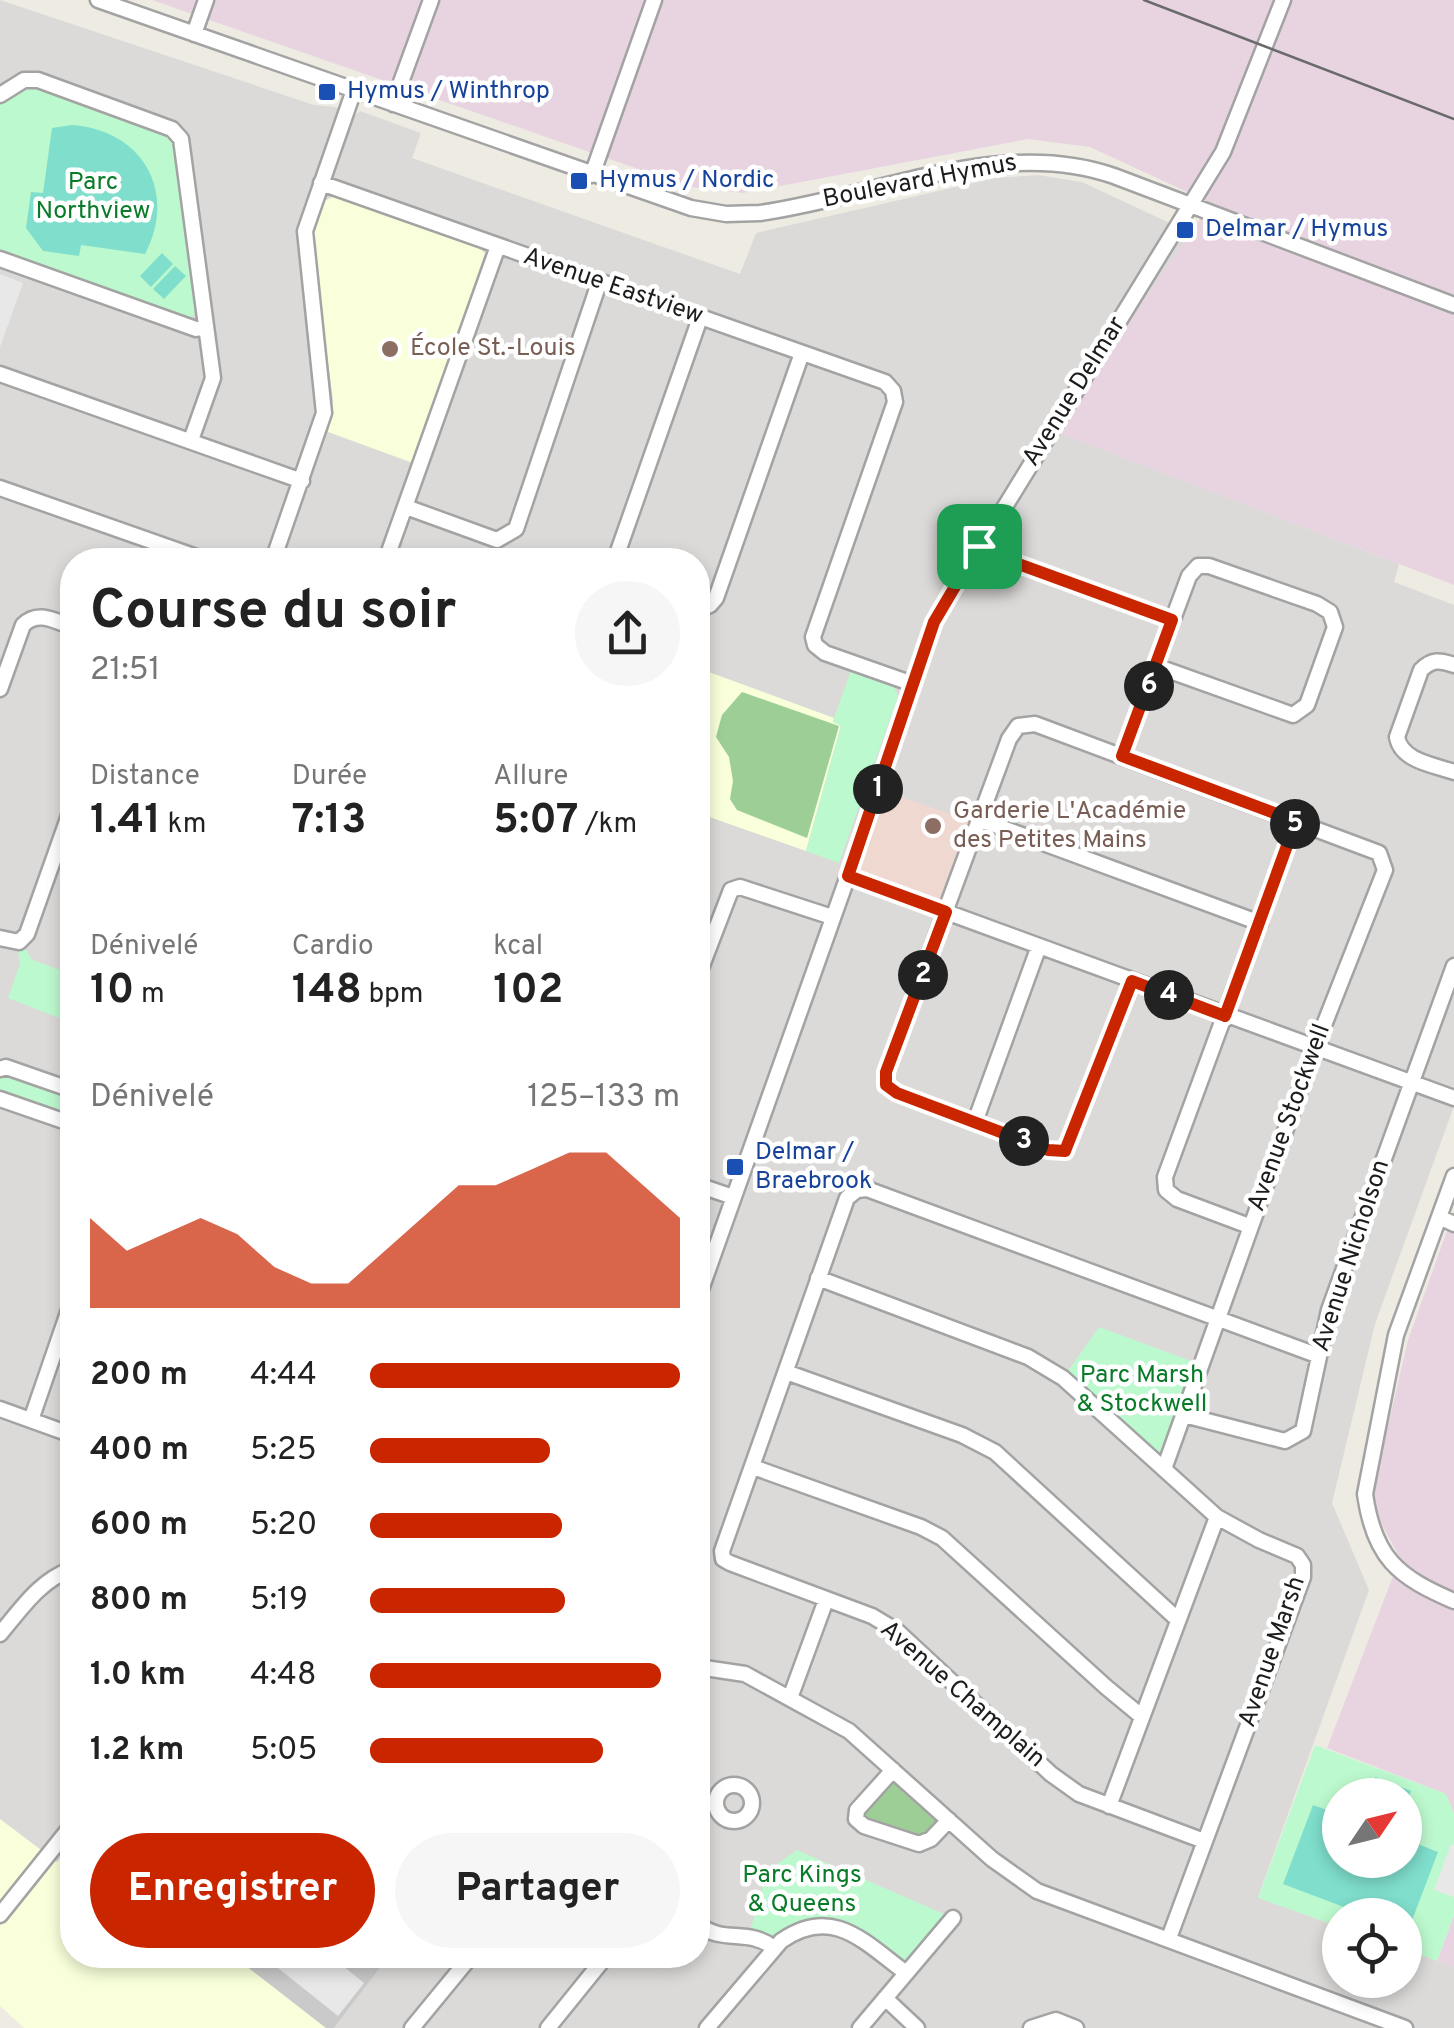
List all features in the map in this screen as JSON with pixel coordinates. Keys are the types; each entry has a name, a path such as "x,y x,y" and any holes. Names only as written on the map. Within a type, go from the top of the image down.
{"street":[{"name":"Boulevard Hymus","path":"98,0 691,208 744,214 995,164 1048,160 1091,168 1454,306"},
{"path":"194,34 206,0"},
{"path":"393,104 431,0"},
{"path":"592,175 654,0"},
{"name":"Avenue Delmar","path":"710,1263 934,622 1226,145 1283,0"},
{"path":"0,95 24,80 38,80 177,132 181,139 214,378 191,440"},
{"path":"279,548 324,413 304,231 354,90"},
{"name":"Avenue Eastview","path":"321,183 885,382 893,391 895,402 813,637 825,653 914,684"},
{"path":"391,548 498,246"},
{"path":"0,259 196,330 206,327"},
{"path":"406,507 498,540 516,529 599,283"},
{"path":"619,548 700,318"},
{"path":"710,606 802,353"},
{"path":"0,374 302,481"},
{"path":"0,488 171,548"},
{"path":"979,546 994,555 1172,620"},
{"path":"1122,756 1189,576 1198,566 1209,566 1330,612 1334,628 1307,705 1293,715 1156,666"},
{"path":"0,689 29,618 38,615 60,623"},
{"path":"1454,665 1441,660 1429,662 1421,670 1397,738 1398,747 1405,754 1454,772"},
{"name":"Avenue Stockwell","path":"981,820 1009,739 1018,726 1035,724 1379,853 1385,870 1249,1226 1164,1468"},
{"path":"1132,981 1065,1151 1048,1150 897,1093 886,1085 886,1072 981,820 1260,922"},
{"path":"1249,1226 1177,1199 1166,1190 1165,1177 1296,821"},
{"path":"0,938 19,942 27,934 60,861"},
{"path":"848,876 1454,1098"},
{"path":"710,945 731,890 740,888 832,918"},
{"path":"974,1122 1039,946"},
{"name":"Avenue Nicholson","path":"1184,1415 1285,1441 1303,1432 1330,1310 1454,966"},
{"path":"0,1069 6,1067 60,1086"},
{"path":"0,1099 60,1120"},
{"path":"1454,1176 1396,1336 1365,1494 1368,1517 1393,1565 1415,1584 1454,1601"},
{"path":"710,1189 733,1197"},
{"path":"1141,1716 942,1538 754,1466 846,1198 857,1190 867,1189 1319,1356"},
{"path":"1439,1217 1454,1224"},
{"name":"Avenue Marsh","path":"818,1278 1028,1356 1063,1378 1218,1517 1297,1556 1303,1566 1303,1577 1169,1938"},
{"path":"31,1420 60,1336"},
{"path":"786,1372 962,1435 995,1452 1177,1619"},
{"path":"0,1410 60,1431"},
{"name":"Avenue Champlain","path":"754,1466 722,1552 724,1559 872,1616 897,1631 1051,1774 1079,1794 1204,1842"},
{"path":"1109,1806 1218,1517"},
{"path":"0,1634 38,1589 60,1574"},
{"path":"790,1698 826,1600"},
{"path":"710,1669 744,1674 849,1731 1017,1880 1036,1891 1405,2028"},
{"path":"893,1770 857,1810 856,1819 864,1826 919,1844 931,1838 948,1820"},
{"path":"710,1799 717,1800"},
{"path":"0,1914 60,1840"},
{"path":"860,2028 953,1918"},
{"path":"707,2028 774,1948 796,1930 834,1926 855,1935 906,1973"},
{"path":"710,1931 716,1935 749,1935 774,1948"},
{"path":"412,2028 461,1968"},
{"path":"548,2028 596,1968"},
{"path":"885,1998 917,2028"},
{"path":"1031,2028 1056,2020 1076,2028"}],"shaded area":[{"path":"0,0 314,105 335,107 355,115 360,111 421,133 412,158 740,274 756,233 995,178 1038,175 1082,182 1191,233 1055,431 1399,564 1394,582 1454,605 1454,1106 1375,1324 1332,1503 1369,1590 1258,1897 1322,1920 1322,1998 1422,1998 1422,1955 1454,1967 1454,2028 334,2028 380,1968 710,1968 710,548 60,548 60,1860 0,1934"},
{"path":"152,0 1454,0 1454,585 1054,431 1211,203 1090,147 1028,139 743,193 690,187"},
{"name":"École St.-Louis","path":"335,196 478,247 485,253 413,463 328,432 333,400 312,241 324,201"},
{"path":"0,274 23,283 0,347"},
{"path":"710,672 834,718 833,722 841,725 806,851 710,817"},
{"path":"886,792 969,820 942,901 857,869"},
{"path":"1454,1211 1454,1814 1446,1794 1422,1785 1422,1778 1405,1778 1327,1748 1400,1558 1373,1508 1375,1482 1408,1340"},
{"path":"0,1819 57,1862 60,1858 60,1968 249,1968 326,2028 24,2028 0,2006"},
{"path":"1451,1844 1454,1845 1454,1897 1434,1890"},
{"path":"1454,1915 1454,1967 1437,1961"},
{"path":"249,1968 380,1968 334,2028 326,2028"},
{"path":"278,1968 345,1968 364,1983 338,2016"}],"green space":[{"name":"Parc Northview","path":"35,87 170,135 175,141 197,310 192,317 183,319 0,254 0,103 24,88"},
{"path":"72,125 118,138 135,151 147,168 155,187 157,208 145,254 81,245 79,256 43,251 26,228 31,192 43,193 52,128"},
{"path":"162,253 173,264 151,287 140,276"},
{"path":"175,266 186,276 164,299 153,289"},
{"path":"851,671 893,685 898,696 839,863 806,851 841,726 833,722"},
{"path":"742,692 839,726 807,838 737,810 730,799 733,781 729,757 716,737 722,715"},
{"path":"25,948 32,960 60,970 60,1018 8,998 20,964 18,950"},
{"path":"0,1069 60,1086 60,1120 0,1099"},
{"name":"Parc Marsh & Stockwell","path":"1099,1327 1202,1365 1164,1468 1063,1378"},
{"path":"1315,1745 1403,1778 1322,1778 1322,1878 1422,1878 1422,1785 1446,1794 1454,1814 1454,1915 1437,1961 1422,1955 1422,1898 1322,1898 1322,1921 1258,1898"},
{"path":"893,1770 949,1820 919,1844 864,1826 857,1810"},
{"path":"1313,1805 1322,1808 1322,1878 1422,1878 1422,1846 1438,1852 1421,1898 1322,1899 1283,1884"},
{"name":"Parc Kings & Queens","path":"797,1850 953,1918 906,1973 855,1935 813,1925 774,1948 749,1935 767,1871"}],"tram line":[{"path":"1144,0 1454,119"}],"place":[{"name":"Hymus / Winthrop","path":"327,92"},
{"name":"Hymus / Nordic","path":"579,181"},
{"name":"Delmar / Hymus","path":"1185,230"},
{"name":"École St.-Louis","path":"390,349"},
{"name":"Garderie L'Académie des Petites Mains","path":"933,826"},
{"name":"Delmar / Braebrook","path":"735,1167"}],"route":[{"path":"979,546 994,555 1172,620 1122,756 1296,821 1225,1016 1132,981 1065,1151 1048,1150 897,1093 886,1085 886,1072 946,912 848,876 934,622 979,546"}]}
